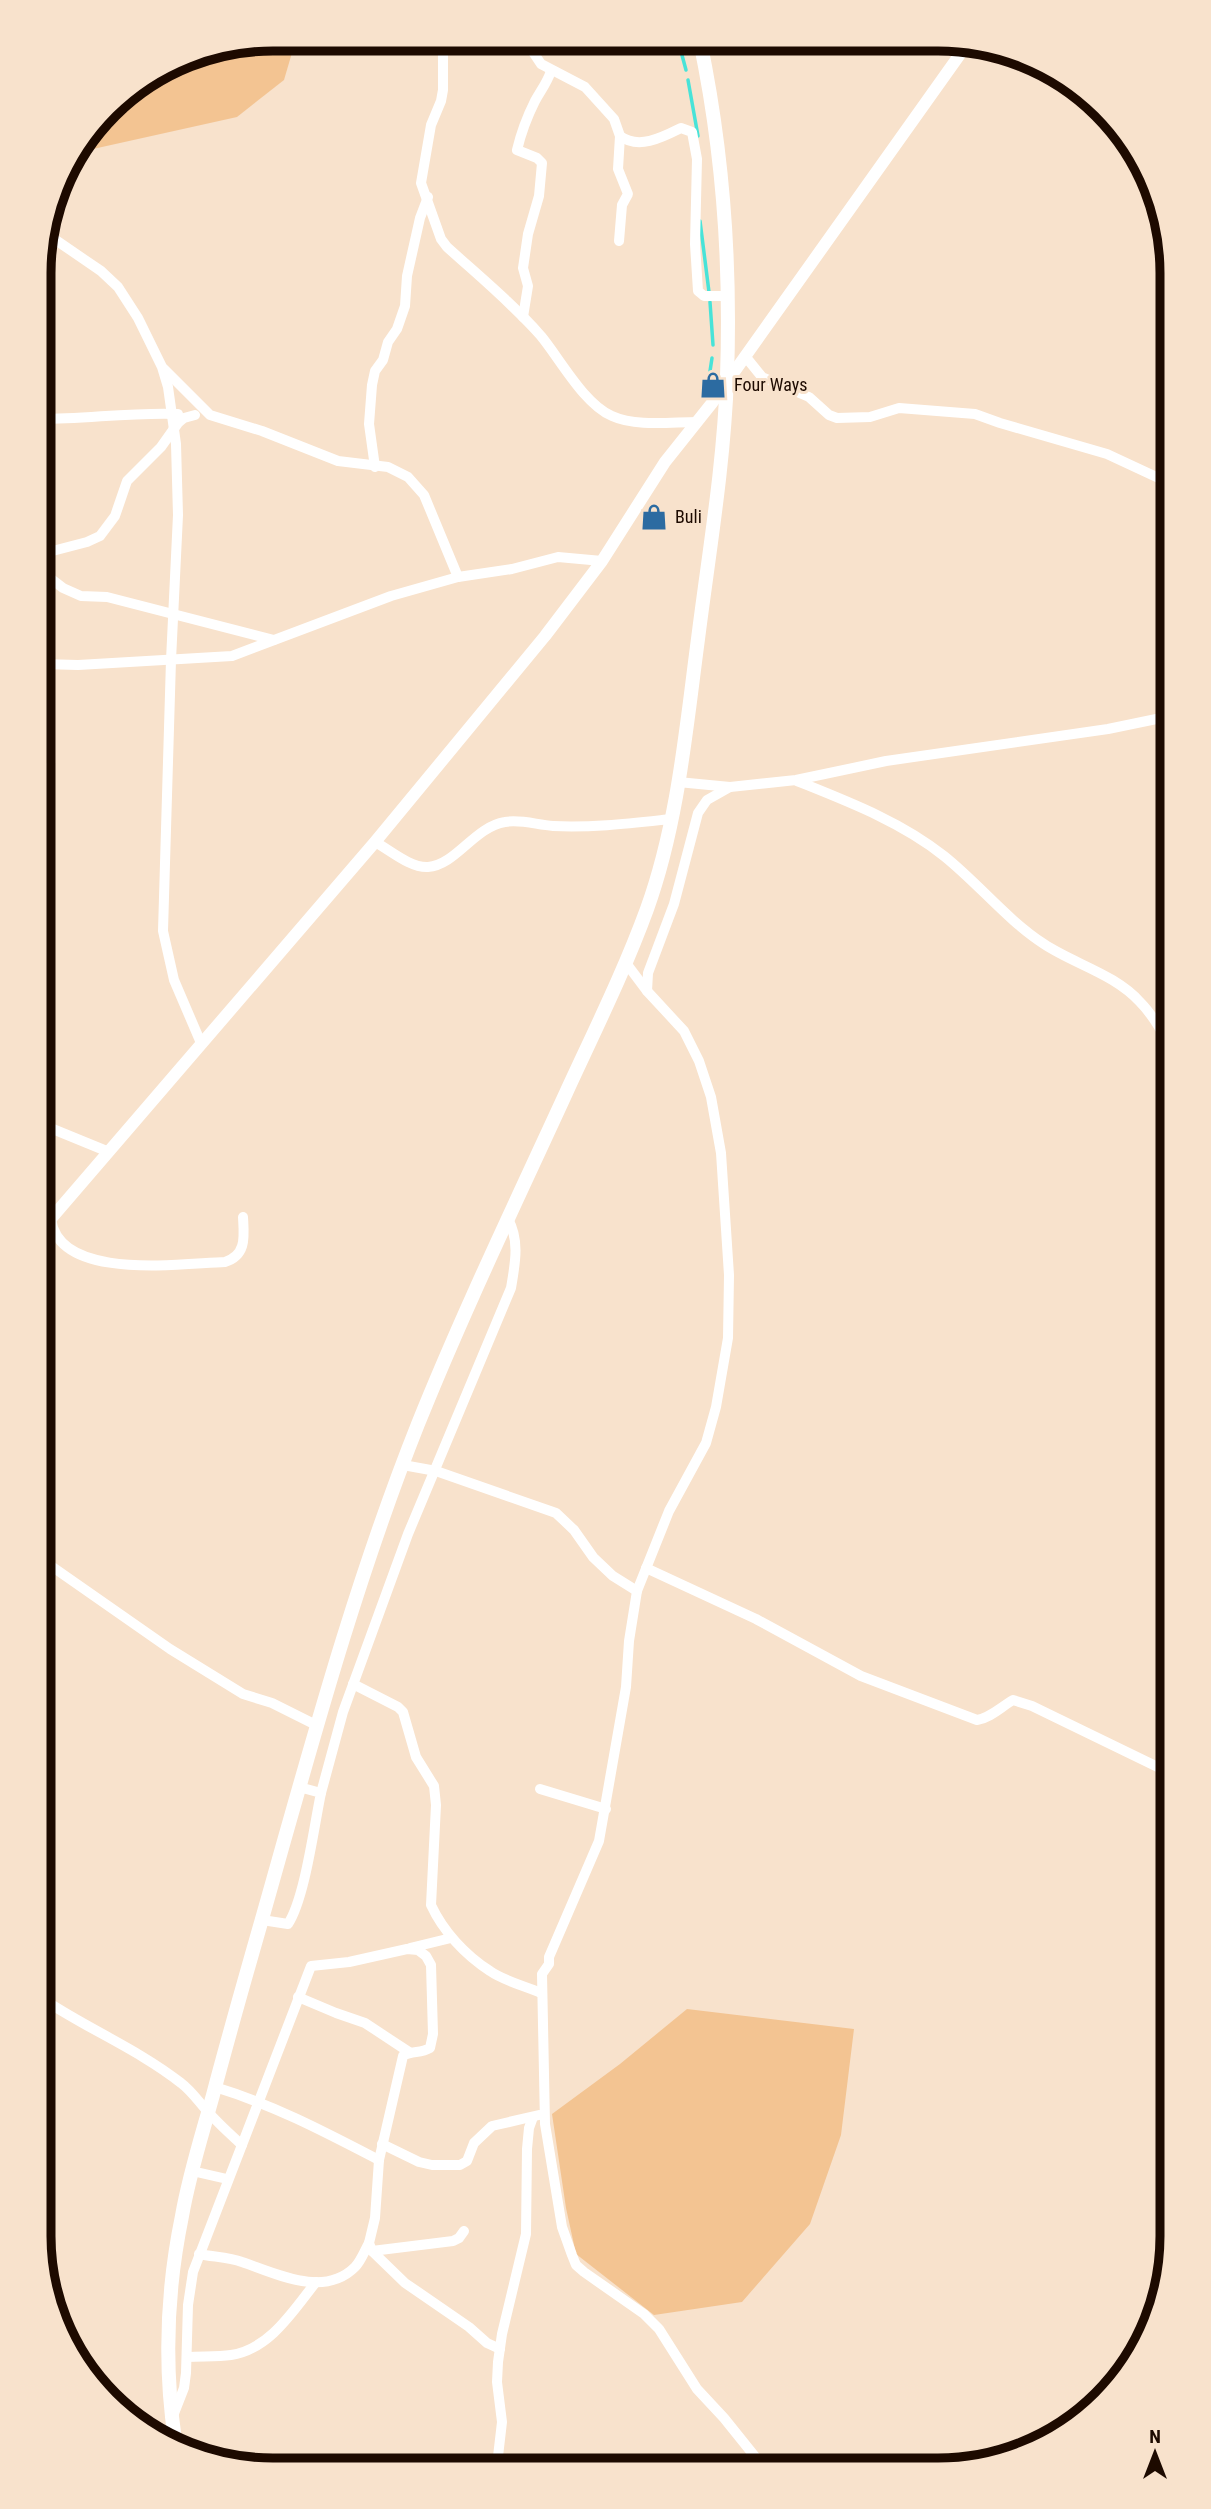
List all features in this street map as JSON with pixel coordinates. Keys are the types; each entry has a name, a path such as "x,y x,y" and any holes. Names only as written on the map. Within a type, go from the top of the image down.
{"main road":[{"path":"173,2434 169,2353 171,2285 182,2211 316,1725 351,1612 403,1465 444,1362 626,963 649,901 671,820 716,498 727,381 728,296 716,139 702,51"}],"street":[{"path":"443,51 443,90 430,125 421,183 441,239 523,317 577,385 609,415 622,420 697,422"},
{"path":"532,51 541,64 551,71 585,86 608,110 620,136 618,169 628,194 622,205 619,242"},
{"path":"51,1218 375,842 545,636 602,561 665,462 727,381 961,52"},
{"path":"523,317 528,286 523,268 528,234 539,196 542,163 537,158 517,150 536,99 546,86 551,71"},
{"path":"620,136 628,142 656,141 681,128 692,132 697,159 695,244 698,291 704,296 728,296"},
{"path":"375,467 369,424 372,385 375,371 383,360 388,342 397,329 405,306 407,276 420,218 428,197"},
{"path":"54,239 101,271 118,287 138,318 162,367 168,387 174,431 178,515 163,931 174,980 201,1043"},
{"path":"745,356 765,379 809,397 829,415 837,418 870,416 898,408 975,414 1000,424 1107,454 1160,479"},
{"path":"162,367 209,415"},
{"path":"51,419 127,412 209,415 262,431 338,461 398,470 424,495 458,577"},
{"path":"51,551 100,536 121,504 127,481 184,418 195,415"},
{"path":"51,664 232,656 391,596 458,577 512,569 558,556 602,561"},
{"path":"51,578 63,588 81,596 107,597 174,612 277,641"},
{"path":"678,782 730,787 796,780 886,761 1108,729 1160,718"},
{"path":"796,780 877,816 923,841 943,855 1014,922 1045,945 1098,972 1139,1000 1160,1031"},
{"path":"647,991 648,973 674,904 698,813 707,800 730,787"},
{"path":"375,842 415,864 427,867 448,859 478,833 507,821 554,826 671,820"},
{"path":"626,963 647,991 684,1031 699,1061 710,1097 721,1153 729,1302 728,1338 721,1382 706,1443 669,1511 637,1591 629,1641 626,1687 599,1841 549,1957 549,1964 542,1975 538,2115 562,2227 576,2265 644,2314 659,2329 697,2389 757,2458"},
{"path":"51,1128 109,1152"},
{"path":"51,1229 56,1236 79,1253 107,1262 152,1267 225,1262 233,1259 239,1254 244,1241 243,1217"},
{"path":"262,1920 288,1924 293,1916 321,1793 353,1684 408,1534 511,1289 516,1234 508,1219"},
{"path":"403,1465 436,1471 556,1513 574,1530 593,1557 613,1576 637,1591"},
{"path":"51,1566 170,1649 243,1694 272,1703 316,1725"},
{"path":"646,1568 756,1619 861,1676 977,1720 986,1718 1013,1700 1032,1706 1160,1768"},
{"path":"353,1684 398,1707 403,1713 416,1756 433,1786 436,1805 431,1905 451,1938 491,1972 541,1993"},
{"path":"299,1787 321,1793"},
{"path":"540,1788 606,1809"},
{"path":"172,2420 184,2388 188,2305 193,2272 311,1966 349,1962 451,1938"},
{"path":"298,1997 365,2023 409,2052 422,2053 430,2048 433,2023 431,1965 426,1956 418,1950 407,1949"},
{"path":"51,2004 153,2063 194,2094 208,2112 242,2145"},
{"path":"199,2254 242,2262 299,2281 316,2283 340,2279 357,2265 371,2247 382,2144 403,2056 409,2052"},
{"path":"215,2087 260,2101 295,2116 379,2160"},
{"path":"382,2144 419,2162 460,2165 467,2161 474,2143 492,2126 538,2115"},
{"path":"498,2458 502,2422 497,2382 500,2349 526,2234 529,2128 538,2115"},
{"path":"192,2171 228,2179"},
{"path":"371,2247 453,2241 464,2231"},
{"path":"371,2247 405,2283 487,2343 500,2349"},
{"path":"187,2357 231,2355 250,2349 269,2337 316,2283"}],"shaded area":[{"path":"258,51 292,51 284,80 237,117 87,150 126,106 149,88 175,74 229,55"},
{"path":"687,2009 854,2029 841,2135 810,2224 742,2302 654,2315 576,2254 552,2114 620,2064"}],"waterway":[{"path":"681,51 686,70"},
{"path":"688,80 698,136"},
{"path":"700,221 709,292"},
{"path":"710,302 713,345"},
{"path":"707,391 712,358"}],"place":[{"name":"Four Ways","path":"713,385"},
{"name":"Buli","path":"654,517"}]}
